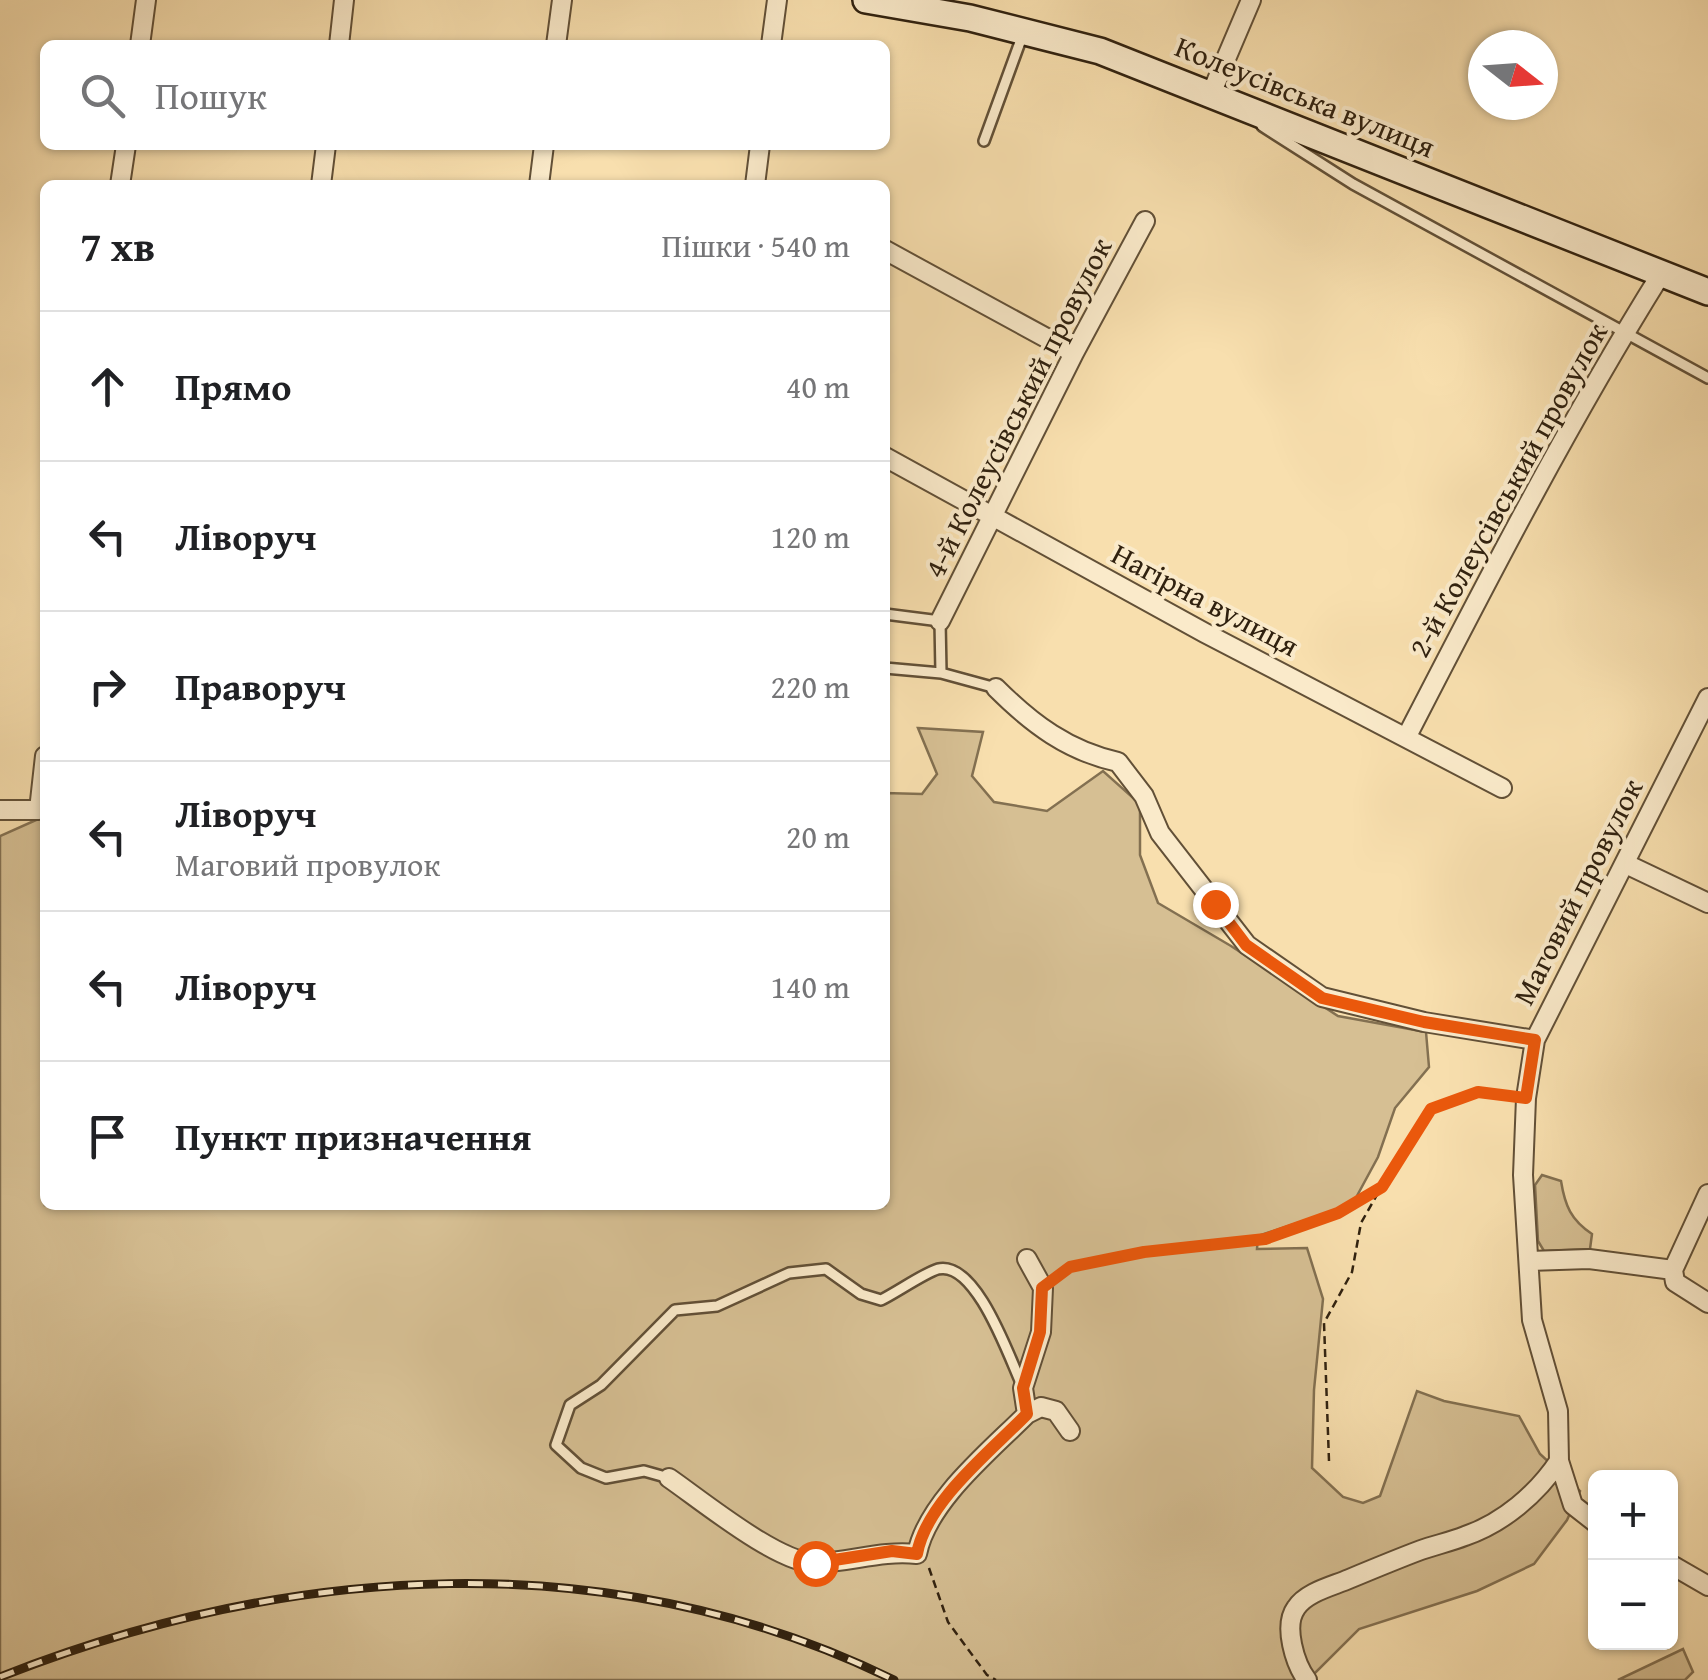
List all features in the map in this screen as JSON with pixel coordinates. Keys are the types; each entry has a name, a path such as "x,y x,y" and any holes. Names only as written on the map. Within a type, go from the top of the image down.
{"street":[{"path":"141,40 146,0"},
{"path":"340,40 344,0"},
{"path":"557,40 562,0"},
{"path":"772,40 777,0"},
{"name":"Колеусівська вулиця","path":"866,0 970,18 1100,51 1708,292"},
{"path":"1211,94 1251,0"},
{"path":"121,180 125,150"},
{"path":"322,180 325,150"},
{"path":"539,180 543,150"},
{"path":"759,180 760,150"},
{"name":"4-й Колеусівський провулок","path":"940,621 1074,353 1145,222"},
{"path":"890,253 1074,353"},
{"name":"2-й Колеусівський провулок","path":"1408,736 1502,552 1625,332 1662,274"},
{"name":"Нагірна вулиця","path":"890,460 1205,633 1502,788"},
{"path":"996,688 1043,730 1088,755 1118,762 1144,796 1160,833 1246,945 1322,998 1424,1022 1535,1040"},
{"name":"Маговий провулок","path":"1588,1517 1573,1506 1559,1460 1558,1411 1532,1320 1523,1174 1526,1098 1535,1040 1708,698"},
{"path":"0,810 39,810 40,801"},
{"path":"1626,864 1708,903"},
{"path":"1708,1194 1673,1270 1675,1282 1708,1303"},
{"path":"1027,1259 1042,1288 1040,1332 1023,1388 1027,1414"},
{"path":"1529,1262 1589,1259 1673,1270"},
{"path":"668,1478 789,1558 815,1563 892,1551 917,1554 920,1540 944,1499 1027,1414 1041,1407 1056,1411 1070,1432"},
{"path":"1307,1680 1297,1662 1292,1638 1290,1620 1297,1605 1315,1593 1469,1535 1506,1515 1542,1486 1559,1460"},
{"path":"1678,1569 1708,1586"}],"lane":[{"path":"984,140 1024,32"},
{"path":"1211,94 1353,184 1708,378"},
{"path":"890,615 940,621 941,673"},
{"path":"890,668 941,673 996,688"},
{"path":"668,1478 644,1471 606,1478 582,1468 556,1445 570,1405 601,1385 674,1310 717,1306 789,1273 826,1270 861,1294 881,1300 938,1269 958,1272 977,1290 1023,1388"}],"path":[{"path":"1329,1462 1324,1324 1352,1272 1362,1223 1431,1109 1478,1092 1526,1098"},
{"path":"1042,1288 1070,1267 1144,1252 1265,1239 1338,1213 1382,1187"},
{"path":"917,1554 933,1572 948,1622 987,1674 996,1680"}],"shaded area":[{"path":"918,728 983,732 972,776 994,802 1047,811 1103,771 1140,804 1140,855 1158,903 1338,1016 1426,1032 1429,1067 1395,1108 1378,1157 1352,1205 1258,1236 1257,1249 1307,1248 1323,1299 1314,1390 1312,1468 1343,1497 1363,1503 1380,1496 1417,1391 1444,1401 1519,1416 1540,1454 1580,1491 1567,1520 1534,1564 1477,1591 1359,1629 1308,1680 0,1680 0,836 40,818 40,1210 890,1210 890,793 922,794 937,774"},
{"path":"1542,1175 1561,1181 1570,1212 1592,1234 1590,1249 1544,1251 1538,1241 1535,1185"},
{"path":"1683,1649 1693,1672 1685,1680 1618,1680"}],"railway":[{"path":"0,1677 110,1639 222,1610 335,1591 449,1584 563,1588 675,1605 786,1635 894,1680"}],"route":[{"path":"815,1563 892,1551 917,1554 920,1540 944,1499 1027,1414 1023,1388 1040,1332 1042,1288 1070,1267 1144,1252 1265,1239 1338,1213 1382,1187 1431,1109 1478,1092 1526,1098 1535,1040 1424,1022 1322,998 1246,945 1215,904"}]}
